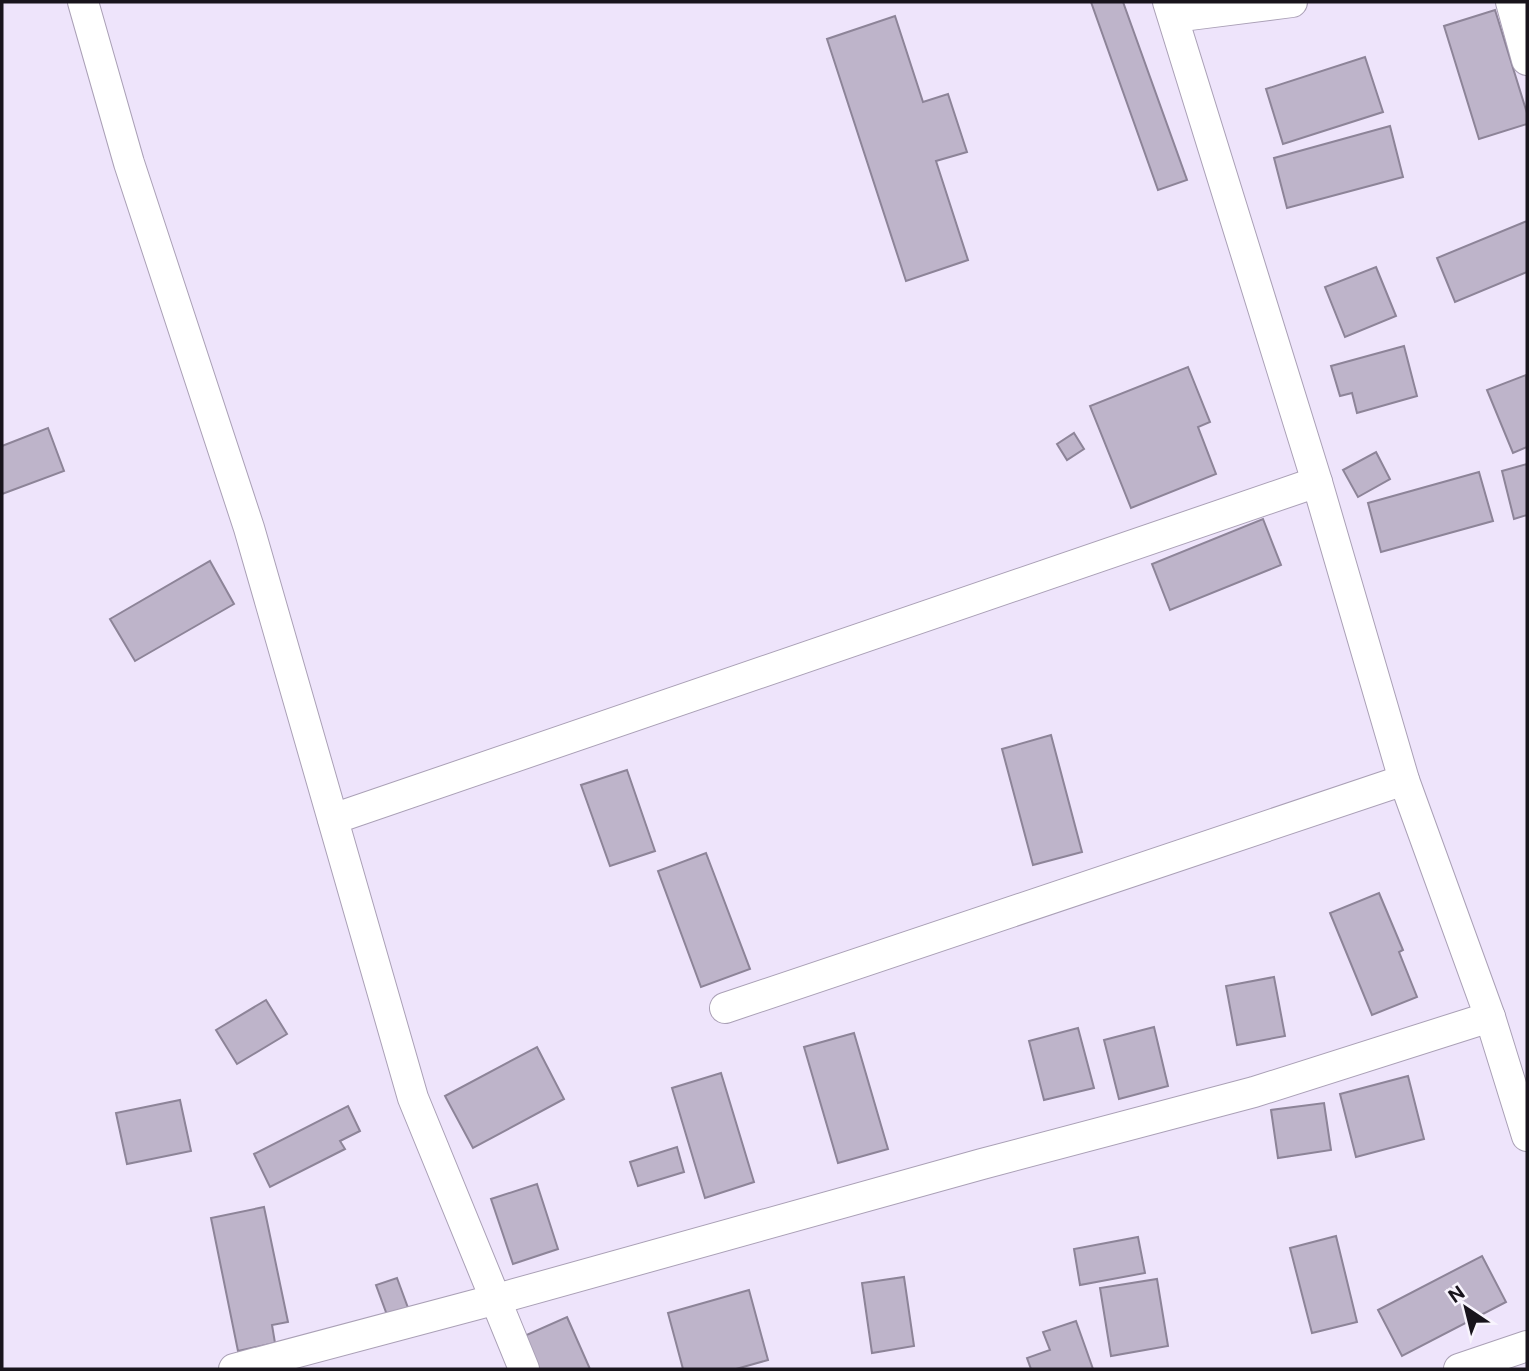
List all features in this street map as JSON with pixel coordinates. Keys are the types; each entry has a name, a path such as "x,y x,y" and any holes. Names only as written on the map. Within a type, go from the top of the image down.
{"street":[{"path":"83,2 129,163 249,528 413,1098 524,1369"},
{"path":"1292,2 1171,9 1317,482 1404,780 1490,1017 1527,1136"},
{"path":"1511,2 1527,60"},
{"path":"334,819 1317,482"},
{"path":"725,1008 1404,780"},
{"path":"234,1369 1254,1091 1490,1017"},
{"path":"1459,1369 1527,1346"}],"building":[{"path":"1091,2 1123,2 1187,180 1158,190"},
{"path":"1495,10 1527,113 1527,124 1479,139 1444,26"},
{"path":"895,16 923,102 948,94 967,152 936,161 968,260 906,281 827,39"},
{"path":"1365,57 1383,112 1283,144 1266,89"},
{"path":"1390,126 1403,177 1287,208 1274,158"},
{"path":"1527,221 1527,272 1455,302 1437,258"},
{"path":"1376,267 1396,316 1345,337 1325,287"},
{"path":"1404,346 1417,396 1357,413 1352,393 1340,396 1331,366"},
{"path":"1188,367 1210,422 1198,427 1216,474 1131,508 1090,406"},
{"path":"1526,375 1527,447 1513,453 1487,390"},
{"path":"48,428 64,471 2,494 2,446"},
{"path":"1074,433 1084,449 1067,460 1057,444"},
{"path":"1376,452 1390,479 1358,497 1343,470"},
{"path":"1527,464 1527,515 1514,519 1502,471"},
{"path":"1479,472 1493,521 1381,552 1368,503"},
{"path":"1263,519 1281,565 1170,610 1152,564"},
{"path":"210,561 234,604 135,661 110,619"},
{"path":"1051,735 1082,852 1033,865 1002,749"},
{"path":"627,770 655,851 610,866 581,785"},
{"path":"706,853 750,969 701,987 658,871"},
{"path":"1379,893 1403,950 1399,952 1417,997 1372,1015 1330,913"},
{"path":"1274,977 1285,1036 1237,1045 1226,986"},
{"path":"266,1000 287,1034 237,1064 216,1030"},
{"path":"1154,1027 1168,1086 1119,1099 1104,1040"},
{"path":"1078,1028 1094,1088 1044,1100 1029,1041"},
{"path":"854,1033 888,1149 838,1163 804,1047"},
{"path":"537,1047 564,1099 473,1148 445,1096"},
{"path":"721,1073 754,1182 705,1198 672,1088"},
{"path":"1408,1076 1424,1139 1356,1157 1340,1094"},
{"path":"180,1100 191,1151 127,1164 116,1113"},
{"path":"1324,1103 1331,1150 1278,1158 1271,1110"},
{"path":"348,1106 360,1131 340,1141 345,1149 270,1187 254,1154"},
{"path":"677,1147 684,1172 638,1186 630,1162"},
{"path":"537,1184 558,1249 513,1264 491,1199"},
{"path":"264,1207 288,1322 272,1325 275,1343 238,1351 211,1218"},
{"path":"1336,1236 1357,1322 1312,1333 1290,1248"},
{"path":"1138,1237 1145,1273 1080,1285 1074,1249"},
{"path":"1482,1256 1506,1302 1402,1356 1378,1310"},
{"path":"904,1277 914,1346 872,1353 862,1283"},
{"path":"397,1278 411,1316 390,1323 376,1285"},
{"path":"1157,1279 1168,1346 1111,1356 1100,1288"},
{"path":"749,1290 768,1360 736,1369 683,1369 668,1313"},
{"path":"567,1317 590,1369 536,1369 522,1337"},
{"path":"1076,1321 1093,1369 1031,1369 1027,1358 1050,1350 1043,1332"}]}
